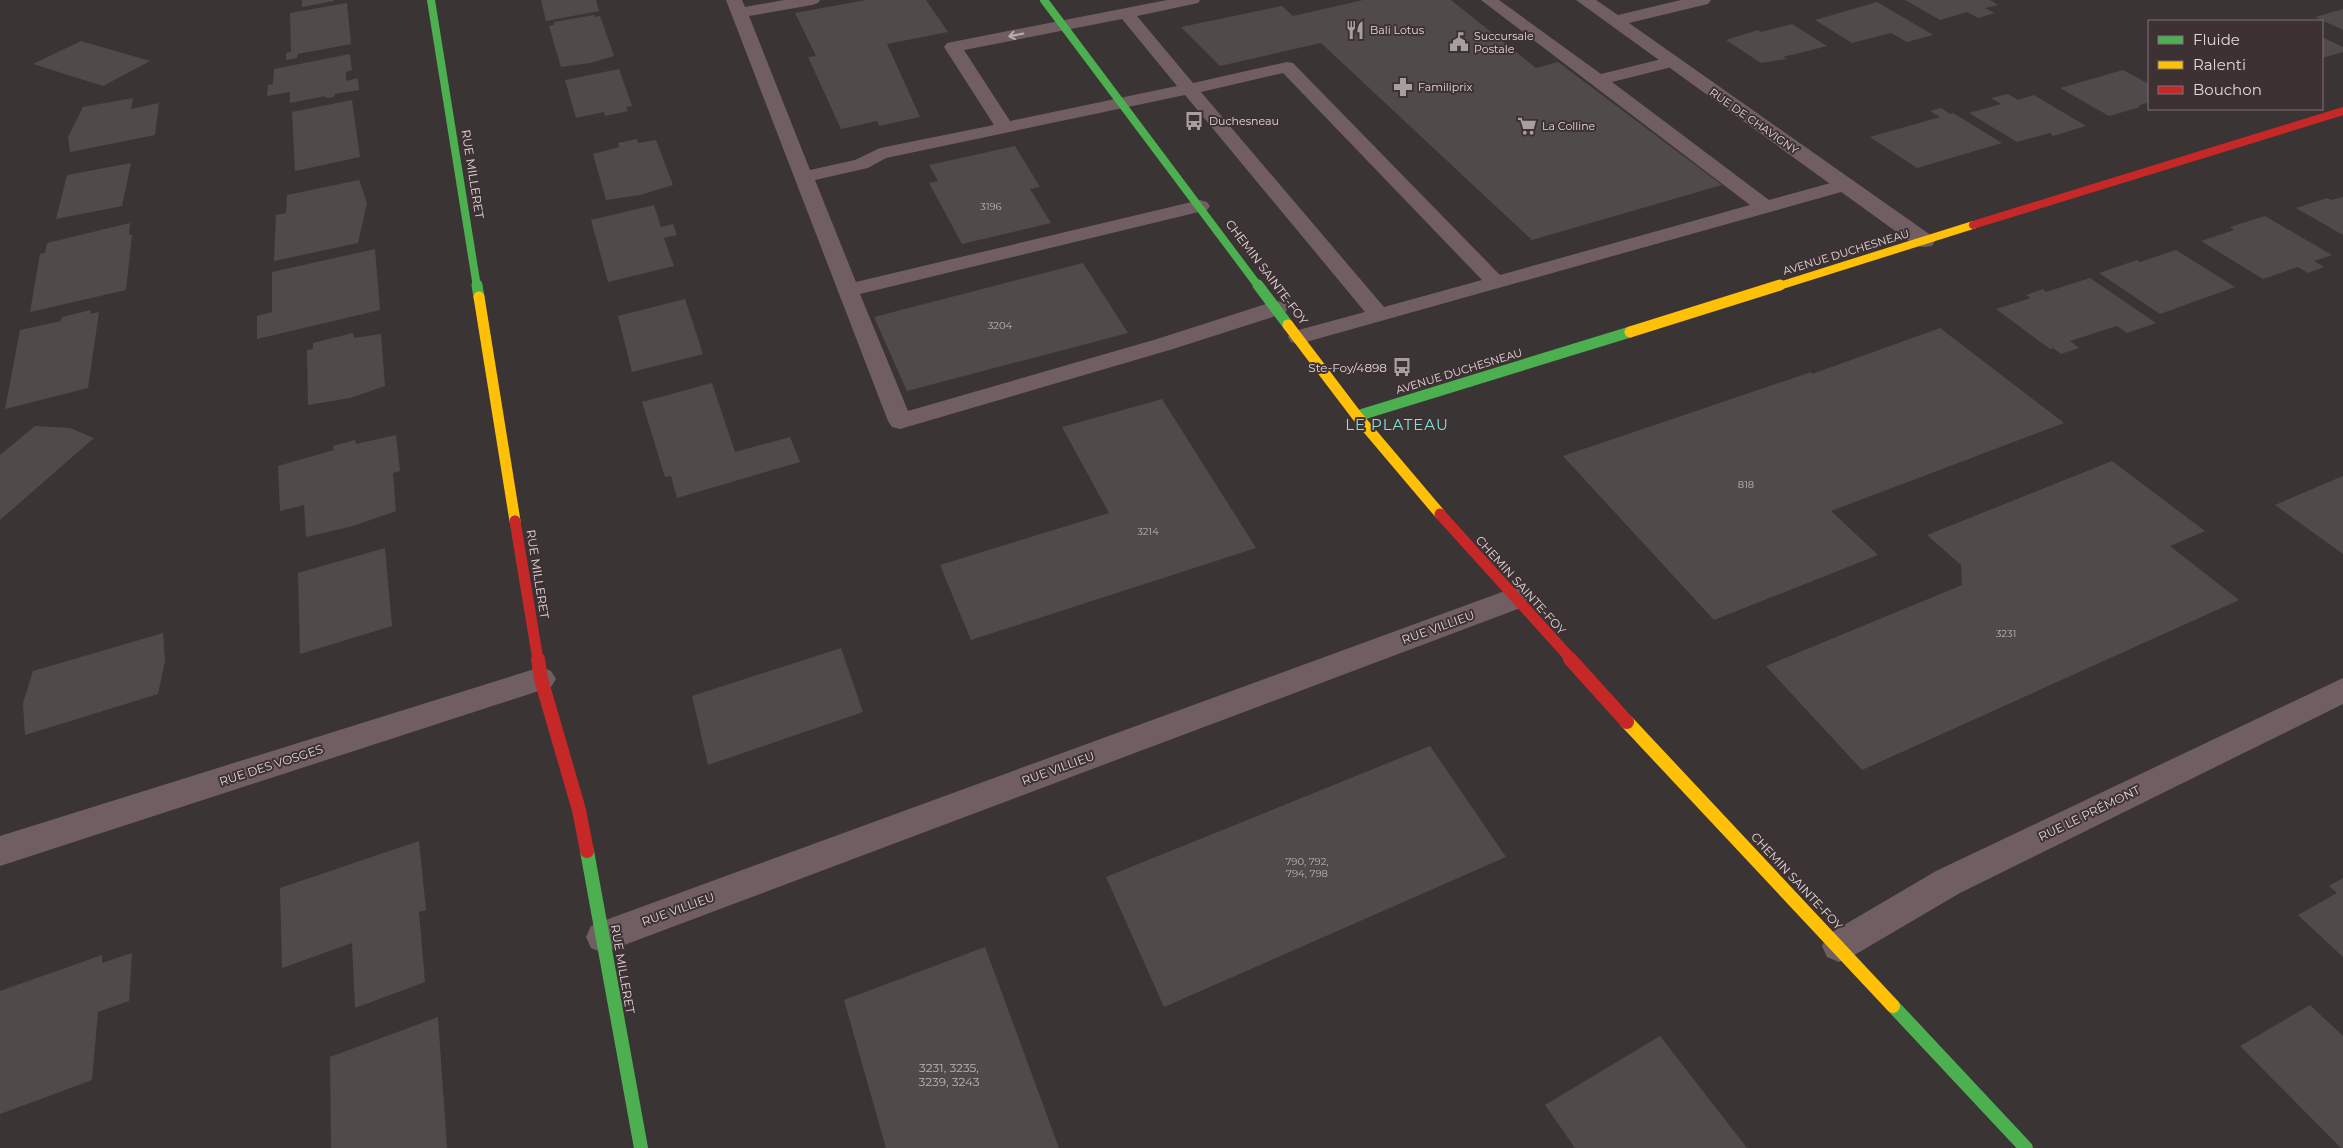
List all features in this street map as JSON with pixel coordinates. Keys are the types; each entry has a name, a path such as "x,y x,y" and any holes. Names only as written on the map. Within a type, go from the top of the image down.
{"street":[{"name":"RUE MILLERET","path":"431,0 541,679 579,810 640,1148"},
{"name":"CHEMIN SAINTE-FOY","path":"1044,0 1357,416 1513,599 2026,1148"},
{"name":"RUE DE CHAVIGNY","path":"1585,0 1924,241"},
{"path":"1615,21 1702,0"},
{"name":"AVENUE DUCHESNEAU","path":"1357,416 2343,111"},
{"name":"RUE VILLIEU","path":"603,937 1513,599"},
{"name":"RUE DES VOSGES","path":"0,851 541,679"},
{"name":"RUE LE PRÉMONT","path":"1839,946 1948,882 2343,690"}],"lane":[{"path":"812,0 736,6 900,421 1165,344 1277,308"},
{"path":"1005,128 953,47 1192,0"},
{"path":"1489,0 1598,80 1765,208"},
{"path":"1126,13 1379,315"},
{"path":"1598,80 1670,62"},
{"path":"803,176 861,164 880,154 1287,67 1496,283"},
{"path":"1299,337 1845,185"},
{"path":"848,290 1200,206"}],"building":[{"path":"302,0 334,0 334,1 302,7"},
{"path":"541,0 596,0 599,11 546,21"},
{"path":"866,0 926,0 948,32 887,44 920,117 879,126 877,121 841,129 808,57 816,56 795,13"},
{"name":"La Colline","path":"1363,0 1451,0 1536,68 1558,62 1722,185 1532,240 1321,43 1220,66 1181,27 1282,6 1293,16"},
{"path":"1905,0 1990,0 1998,5 1985,8 1995,13 1978,18 1967,12 1940,20"},
{"path":"1877,2 1933,35 1907,42 1891,33 1852,43 1815,20"},
{"path":"347,3 351,44 298,54 297,58 286,60 286,53 291,52 290,13"},
{"path":"2343,9 2343,30 2323,20 2315,17"},
{"path":"594,15 595,17 600,16 614,56 590,63 561,67 549,26 554,25 554,22"},
{"path":"1792,24 1827,46 1783,57 1787,59 1761,63 1726,40 1758,30 1761,32"},
{"path":"2323,37 2343,47 2343,52 2323,58"},
{"path":"81,41 150,61 103,86 33,64"},
{"path":"350,54 352,70 346,72 346,81 358,78 359,90 335,94 334,97 325,98 325,96 290,103 290,92 267,96 268,85 273,84 274,69"},
{"path":"619,69 632,106 626,107 628,111 605,116 604,112 576,118 565,80"},
{"path":"2123,70 2148,83 2148,102 2138,106 2140,107 2109,116 2060,88"},
{"path":"2008,94 2018,100 2034,95 2086,126 2053,136 2050,133 2017,142 1969,113 2001,104 1991,98"},
{"path":"133,98 131,109 159,103 155,135 70,152 68,137 83,107"},
{"path":"352,100 360,157 295,171 292,112"},
{"path":"1941,108 1950,114 1953,113 2002,143 1917,168 1870,137 1940,117 1930,111"},
{"path":"637,139 638,143 656,140 673,185 640,195 606,200 593,154 619,147 618,143"},
{"path":"1015,146 1040,187 1030,189 1051,223 962,244 929,183 938,181 929,165"},
{"path":"131,163 122,206 56,219 67,175"},
{"path":"359,180 367,203 358,243 274,261 276,215 286,213 287,195"},
{"path":"2343,197 2343,235 2296,208 2327,198 2331,200"},
{"path":"654,205 661,227 673,224 677,235 664,238 674,266 608,282 591,220"},
{"path":"2265,216 2332,255 2314,261 2324,267 2308,273 2298,267 2263,279 2201,241 2234,230 2230,227"},
{"path":"130,223 129,235 132,235 126,290 30,312 40,254 45,253 47,243"},
{"path":"375,249 380,310 257,339 257,316 272,312 272,272"},
{"path":"2176,250 2235,287 2160,314 2099,273 2137,260 2140,262"},
{"path":"1083,263 1128,333 907,391 874,317"},
{"path":"2090,278 2156,323 2127,333 2117,326 2070,341 2079,348 2061,354 2053,348 2050,349 1996,309 2031,298 2026,295 2043,289 2046,292"},
{"path":"685,299 703,354 632,372 618,316"},
{"path":"91,310 90,314 99,312 88,388 5,409 20,330 61,321 62,317"},
{"path":"1940,328 2064,423 1831,511 1878,555 1714,620 1563,456 1811,372 1812,374"},
{"path":"353,333 354,338 381,334 385,386 350,398 308,405 307,350 313,349 313,343"},
{"path":"712,383 735,452 790,437 800,462 677,498 671,476 665,477 642,402"},
{"path":"1162,399 1256,548 971,640 940,565 1109,513 1062,427"},
{"path":"35,426 70,428 94,438 0,520 0,455"},
{"path":"396,435 400,471 393,473 396,511 353,526 306,537 304,505 280,511 278,466 334,450 333,446 355,440 356,444"},
{"path":"2112,461 2205,531 2170,546 2239,600 1862,770 1766,666 1962,585 1961,565 1927,535"},
{"path":"2343,476 2343,554 2275,505"},
{"path":"385,548 392,626 300,654 298,573"},
{"path":"163,633 165,661 158,694 25,735 23,703 33,671"},
{"path":"841,648 863,712 708,765 692,696"},
{"path":"1430,746 1506,857 1164,1007 1106,877"},
{"path":"419,841 426,910 419,912 425,982 355,1008 352,943 282,968 280,888"},
{"path":"2343,878 2343,957 2298,915 2337,893 2329,886"},
{"path":"985,947 1059,1148 886,1148 844,1000"},
{"path":"132,953 129,1001 98,1012 92,1080 0,1114 0,991 102,955 102,963"},
{"path":"2310,1005 2343,1036 2343,1148 2240,1046"},
{"path":"438,1017 447,1148 331,1148 330,1057"},
{"path":"1660,1036 1747,1148 1575,1148 1545,1105"}],"traffic: fast":[{"path":"431,0 479,297"},
{"path":"1044,0 1288,325"},
{"path":"1357,416 1630,332"},
{"path":"587,851 641,1148"},
{"path":"1893,1006 2026,1148"}],"traffic: slow":[{"path":"1630,332 1973,225"},
{"path":"479,297 515,521"},
{"path":"1288,325 1357,416 1440,514"},
{"path":"1627,722 1893,1006"}],"traffic: jam":[{"path":"1973,225 2343,111"},
{"path":"1440,514 1627,722"},
{"path":"515,521 541,679 579,810 587,851"}],"place":[{"name":"Bali Lotus","path":"1355,30"},
{"name":"Succursale Postale","path":"1459,42"},
{"name":"Familiprix","path":"1403,87"},
{"name":"Duchesneau","path":"1194,121"},
{"name":"La Colline","path":"1527,126"},
{"name":"Ste-Foy/4898","path":"1402,367"}],"district":[{"name":"LE PLATEAU","path":"1397,424"}]}
